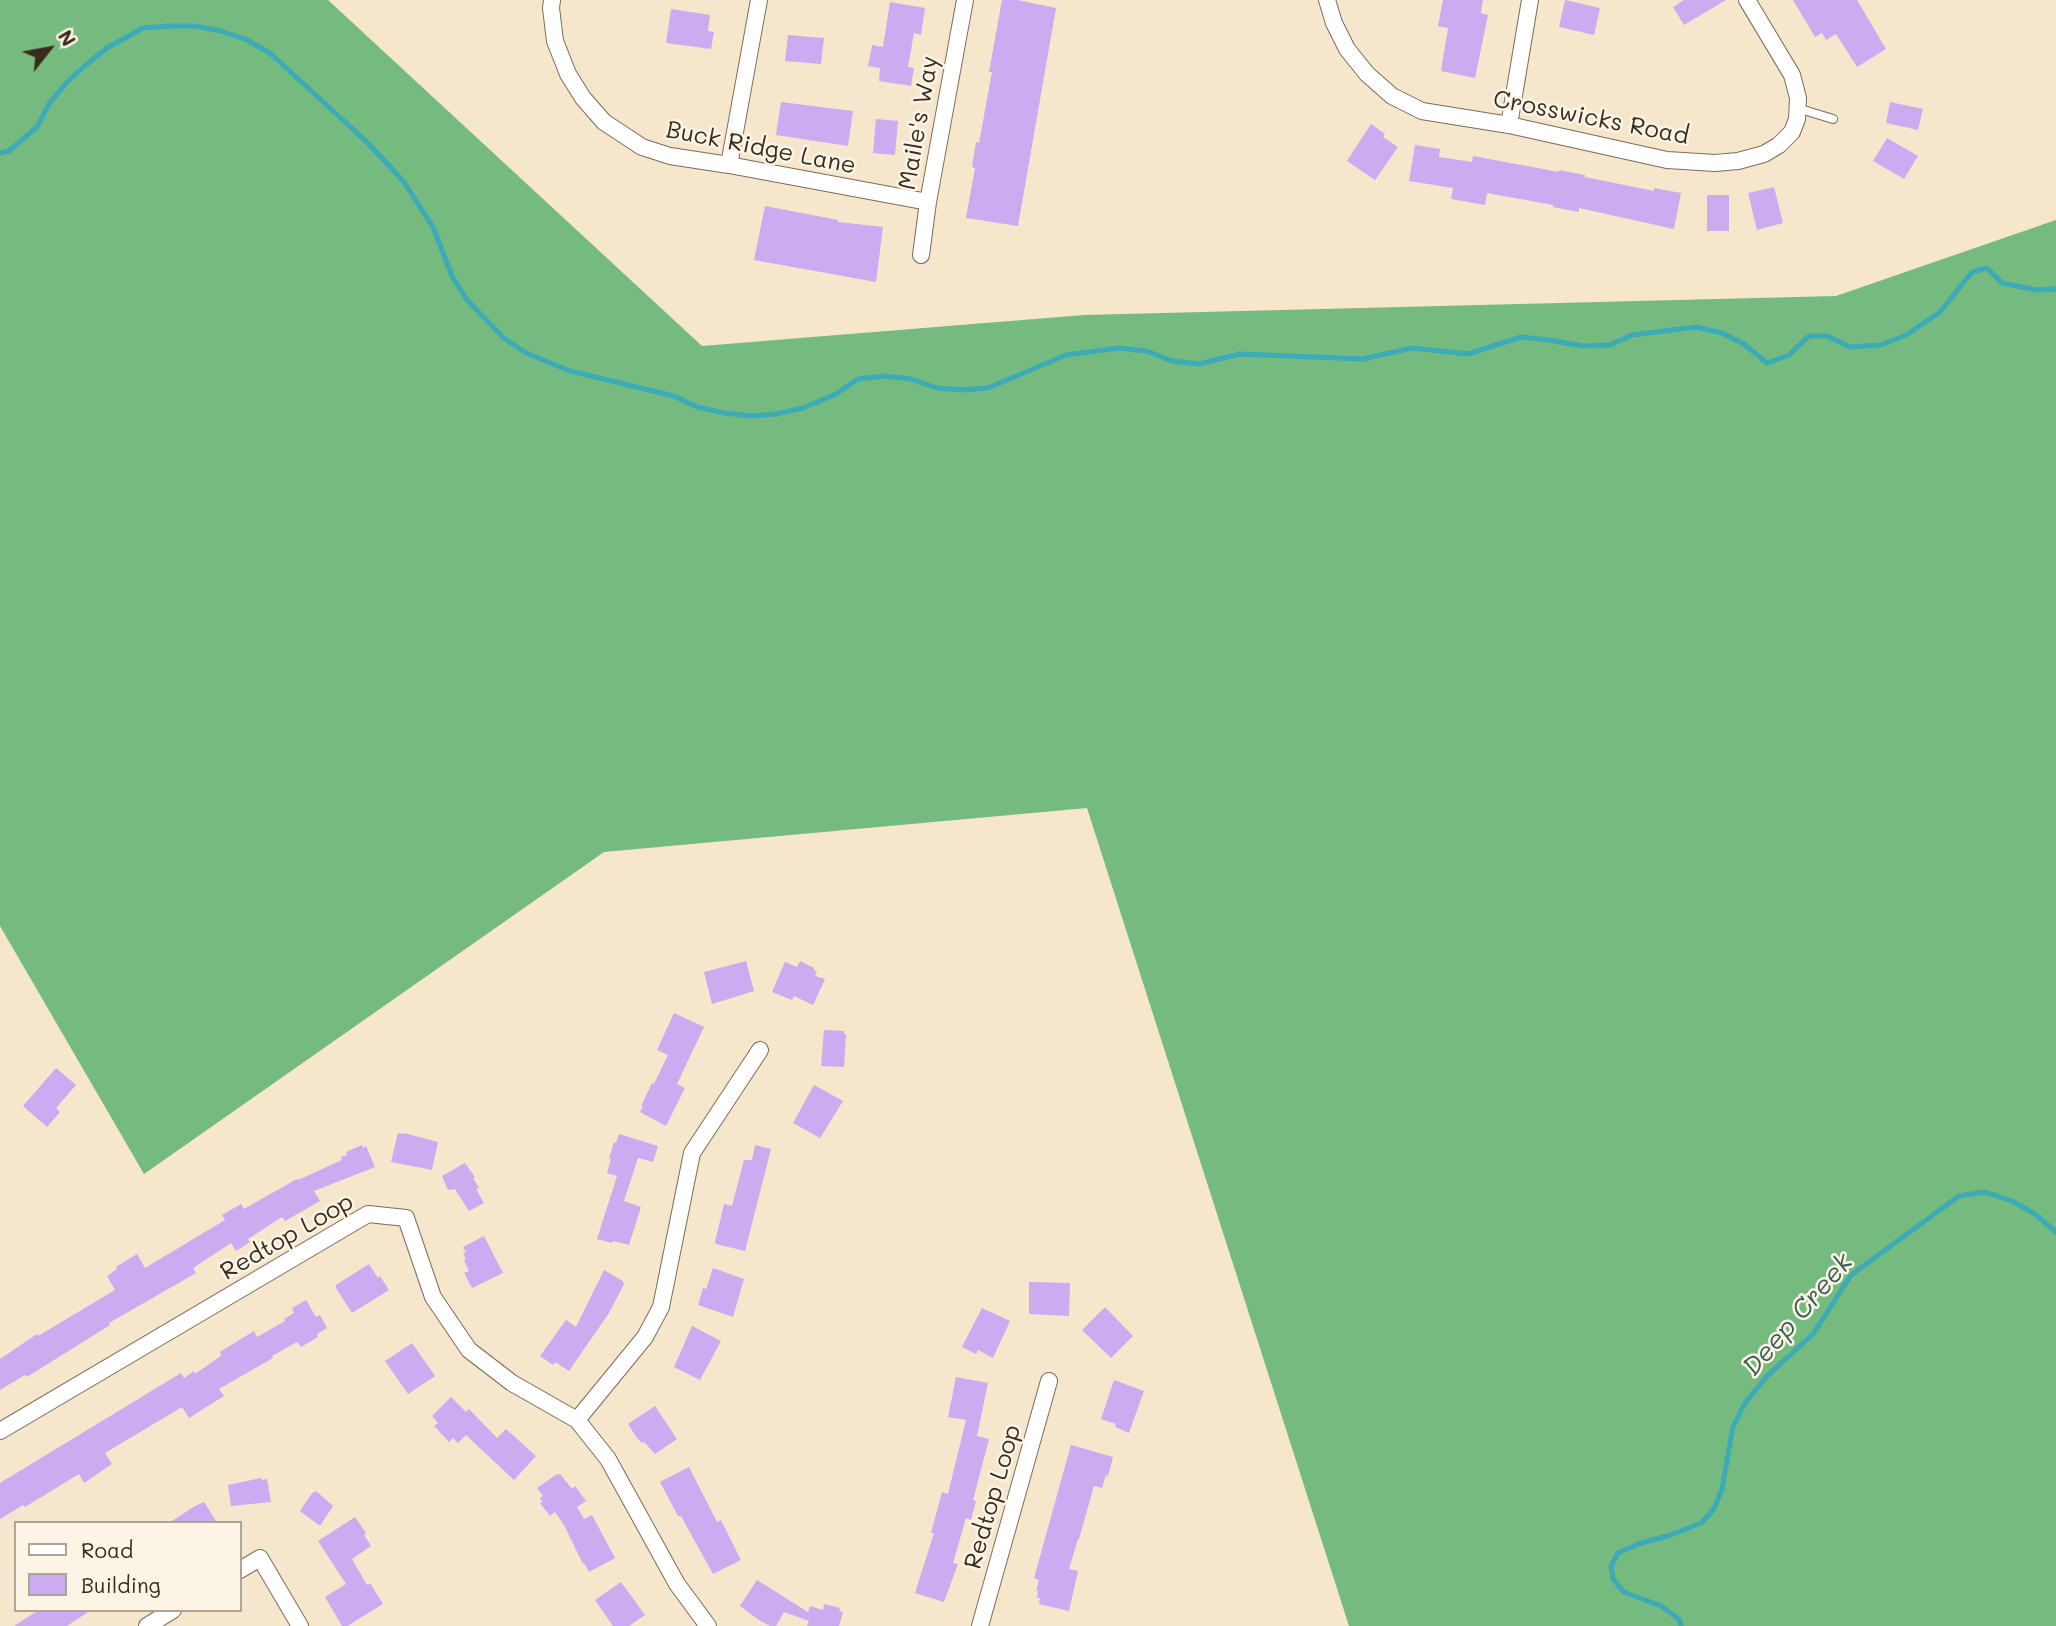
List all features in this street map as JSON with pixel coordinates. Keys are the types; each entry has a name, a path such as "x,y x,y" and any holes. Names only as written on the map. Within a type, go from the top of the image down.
{"street":[{"name":"Buck Ridge Lane","path":"552,0 555,41 568,74 583,98 604,122 642,147 670,156 928,202"},
{"path":"729,165 759,0"},
{"name":"Maile's Way","path":"921,255 928,202 965,0"},
{"name":"Crosswicks Road","path":"1327,0 1347,50 1367,74 1392,96 1422,111 1509,125 1667,160 1715,163 1738,161 1764,154 1779,145 1792,132 1797,119 1797,108"},
{"path":"1509,125 1530,0"},
{"path":"1747,0 1792,75 1798,97 1797,108"},
{"path":"577,1420 645,1338 661,1307 692,1153 760,1050"},
{"name":"Redtop Loop","path":"0,1431 368,1214 406,1218 433,1297 469,1350 512,1382 577,1420 608,1459 700,1623"},
{"name":"Redtop Loop","path":"980,1626 1049,1381"},
{"path":"242,1569 260,1558 300,1626"},
{"path":"146,1626 170,1612"}],"lane":[{"path":"1797,108 1833,119"}],"green space":[{"path":"0,0 328,0 702,346 1084,315 1836,296 2056,220 2056,1626 1349,1626 1087,808 604,852 144,1174 0,926"}],"building":[{"path":"1002,0 1017,0 1056,8 1018,226 966,218 975,168 972,167 976,142 979,143"},
{"path":"1443,0 1483,0 1481,13 1488,15 1475,78 1441,71 1448,28 1438,26"},
{"path":"1565,0 1600,8 1594,35 1559,27"},
{"path":"1684,0 1726,0 1684,25 1673,7"},
{"path":"1793,0 1857,0 1886,49 1857,67 1836,34 1826,40 1822,33 1815,37"},
{"path":"890,2 925,8 921,35 914,33 908,67 914,68 911,86 879,81 880,68 868,66 872,45 883,47"},
{"path":"671,9 710,15 708,31 714,32 711,49 666,43"},
{"path":"788,35 824,38 821,64 785,61"},
{"path":"781,102 853,111 848,146 776,135"},
{"path":"1890,102 1923,109 1918,130 1886,123"},
{"path":"876,119 898,121 895,155 873,153"},
{"path":"1371,124 1385,134 1383,137 1398,147 1375,180 1347,161"},
{"path":"1887,138 1918,156 1904,179 1873,161"},
{"path":"1415,145 1440,149 1439,157 1472,162 1473,156 1585,175 1654,191 1654,188 1681,193 1674,229 1579,208 1579,212 1487,193 1485,205 1451,199 1453,188 1409,181"},
{"path":"1774,187 1783,223 1757,230 1748,193"},
{"path":"1707,195 1729,195 1729,231 1707,231"},
{"path":"765,206 838,222 883,227 876,282 754,260"},
{"path":"746,961 754,991 712,1004 704,972"},
{"path":"800,961 814,968 817,972 815,976 825,979 813,1005 794,996 792,1000 772,992 785,962 797,967"},
{"path":"674,1013 704,1027 677,1084 685,1088 666,1126 640,1112 668,1055 657,1050"},
{"path":"824,1030 844,1031 846,1034 844,1067 821,1066"},
{"path":"56,1068 76,1085 56,1108 60,1112 47,1127 23,1106"},
{"path":"814,1085 843,1101 820,1138 793,1123"},
{"path":"398,1133 438,1142 432,1170 391,1162"},
{"path":"619,1134 658,1146 653,1162 638,1158 624,1201 641,1207 629,1245 597,1239 617,1176 607,1173 614,1142 616,1143"},
{"path":"362,1145 363,1148 366,1146 375,1167 314,1191 320,1201 285,1221 282,1217 248,1239 250,1242 236,1251 231,1243 193,1268 196,1273 109,1323 110,1325 27,1377 25,1375 0,1390 0,1359 37,1334 38,1336 115,1290 107,1276 117,1269 116,1267 137,1254 145,1268 225,1220 222,1215 241,1204 244,1209 297,1179 342,1160 341,1157 347,1155 346,1152"},
{"path":"755,1145 771,1149 745,1251 715,1242 724,1204 732,1206 744,1160 752,1160"},
{"path":"465,1163 475,1177 473,1178 479,1188 476,1189 484,1203 469,1211 455,1189 448,1190 442,1176"},
{"path":"484,1236 503,1273 472,1288 464,1273 469,1271 464,1260 466,1259 463,1253 466,1252 463,1247"},
{"path":"369,1264 389,1290 352,1313 336,1285"},
{"path":"713,1268 744,1279 733,1317 698,1305"},
{"path":"604,1270 624,1284 609,1313 569,1371 555,1362 553,1365 540,1356 566,1320 576,1327"},
{"path":"1029,1282 1070,1283 1069,1316 1029,1314"},
{"path":"306,1300 316,1317 320,1315 327,1328 317,1334 318,1337 301,1347 297,1342 219,1389 224,1396 189,1418 182,1407 105,1453 112,1464 84,1483 79,1474 0,1519 0,1483 181,1373 184,1378 194,1371 195,1374 221,1356 220,1352 254,1331 257,1337 285,1321 284,1319 294,1313 292,1308"},
{"path":"1105,1307 1133,1336 1111,1358 1082,1330"},
{"path":"982,1308 1010,1321 993,1358 978,1350 976,1354 962,1347"},
{"path":"692,1326 721,1341 700,1380 674,1367"},
{"path":"412,1343 435,1376 408,1394 385,1361"},
{"path":"956,1377 988,1383 977,1436 989,1439 973,1500 976,1501 971,1520 966,1518 953,1563 958,1564 944,1602 915,1593 934,1533 931,1533 942,1492 948,1494 966,1420 948,1417"},
{"path":"1114,1380 1144,1391 1129,1433 1115,1427 1116,1424 1101,1419"},
{"path":"451,1397 466,1412 469,1409 497,1438 506,1429 536,1456 514,1480 466,1435 458,1443 453,1438 449,1442 434,1426 438,1423 432,1416"},
{"path":"655,1406 677,1439 655,1454 637,1438 628,1424"},
{"path":"1071,1445 1113,1457 1102,1488 1094,1486 1069,1569 1078,1571 1069,1611 1039,1604 1040,1598 1037,1598 1036,1591 1039,1580 1034,1578"},
{"path":"689,1467 717,1522 721,1520 741,1560 713,1574 660,1482"},
{"path":"560,1474 572,1489 575,1486 586,1501 577,1507 584,1519 592,1515 615,1558 589,1572 555,1512 550,1516 540,1503 543,1496 537,1488"},
{"path":"267,1479 271,1502 231,1506 228,1485"},
{"path":"316,1491 333,1506 320,1526 300,1511"},
{"path":"204,1502 216,1521 172,1521"},
{"path":"355,1517 371,1546 352,1559 367,1585 370,1583 383,1604 347,1626 342,1626 325,1597 346,1584 318,1541"},
{"path":"757,1580 808,1612 810,1606 823,1610 824,1604 840,1608 839,1611 843,1612 839,1626 807,1626 809,1621 784,1612 776,1626 759,1620 740,1606"},
{"path":"621,1582 645,1615 629,1626 613,1626 595,1600"},
{"path":"36,1612 88,1612 67,1626 14,1626"}],"waterway":[{"path":"0,153 9,151 37,127 49,104 67,82 87,64 107,48 143,28 195,26 247,40 271,54 368,143 404,182 433,227 452,276 467,300 504,338 526,353 570,371 674,396 697,407 751,416 803,408 836,394 858,379 884,376 911,379 937,388 988,388 1066,355 1118,348 1147,351 1172,361 1199,364 1240,354 1363,359 1412,348 1468,354 1521,337 1583,346 1610,345 1632,335 1696,327 1722,333 1744,344 1767,363 1789,355 1809,336 1827,336 1850,347 1881,345 1906,335 1940,312 1972,272 1987,268 2002,283 2037,290 2056,289"},
{"name":"Deep Creek","path":"1681,1626 1679,1619 1661,1606 1624,1592 1613,1579 1611,1566 1618,1553 1701,1523 1714,1509 1722,1489 1733,1427 1745,1403 1767,1376 1813,1334 1851,1275 1959,1196 1985,1192 2012,1201 2035,1214 2056,1232"}]}
